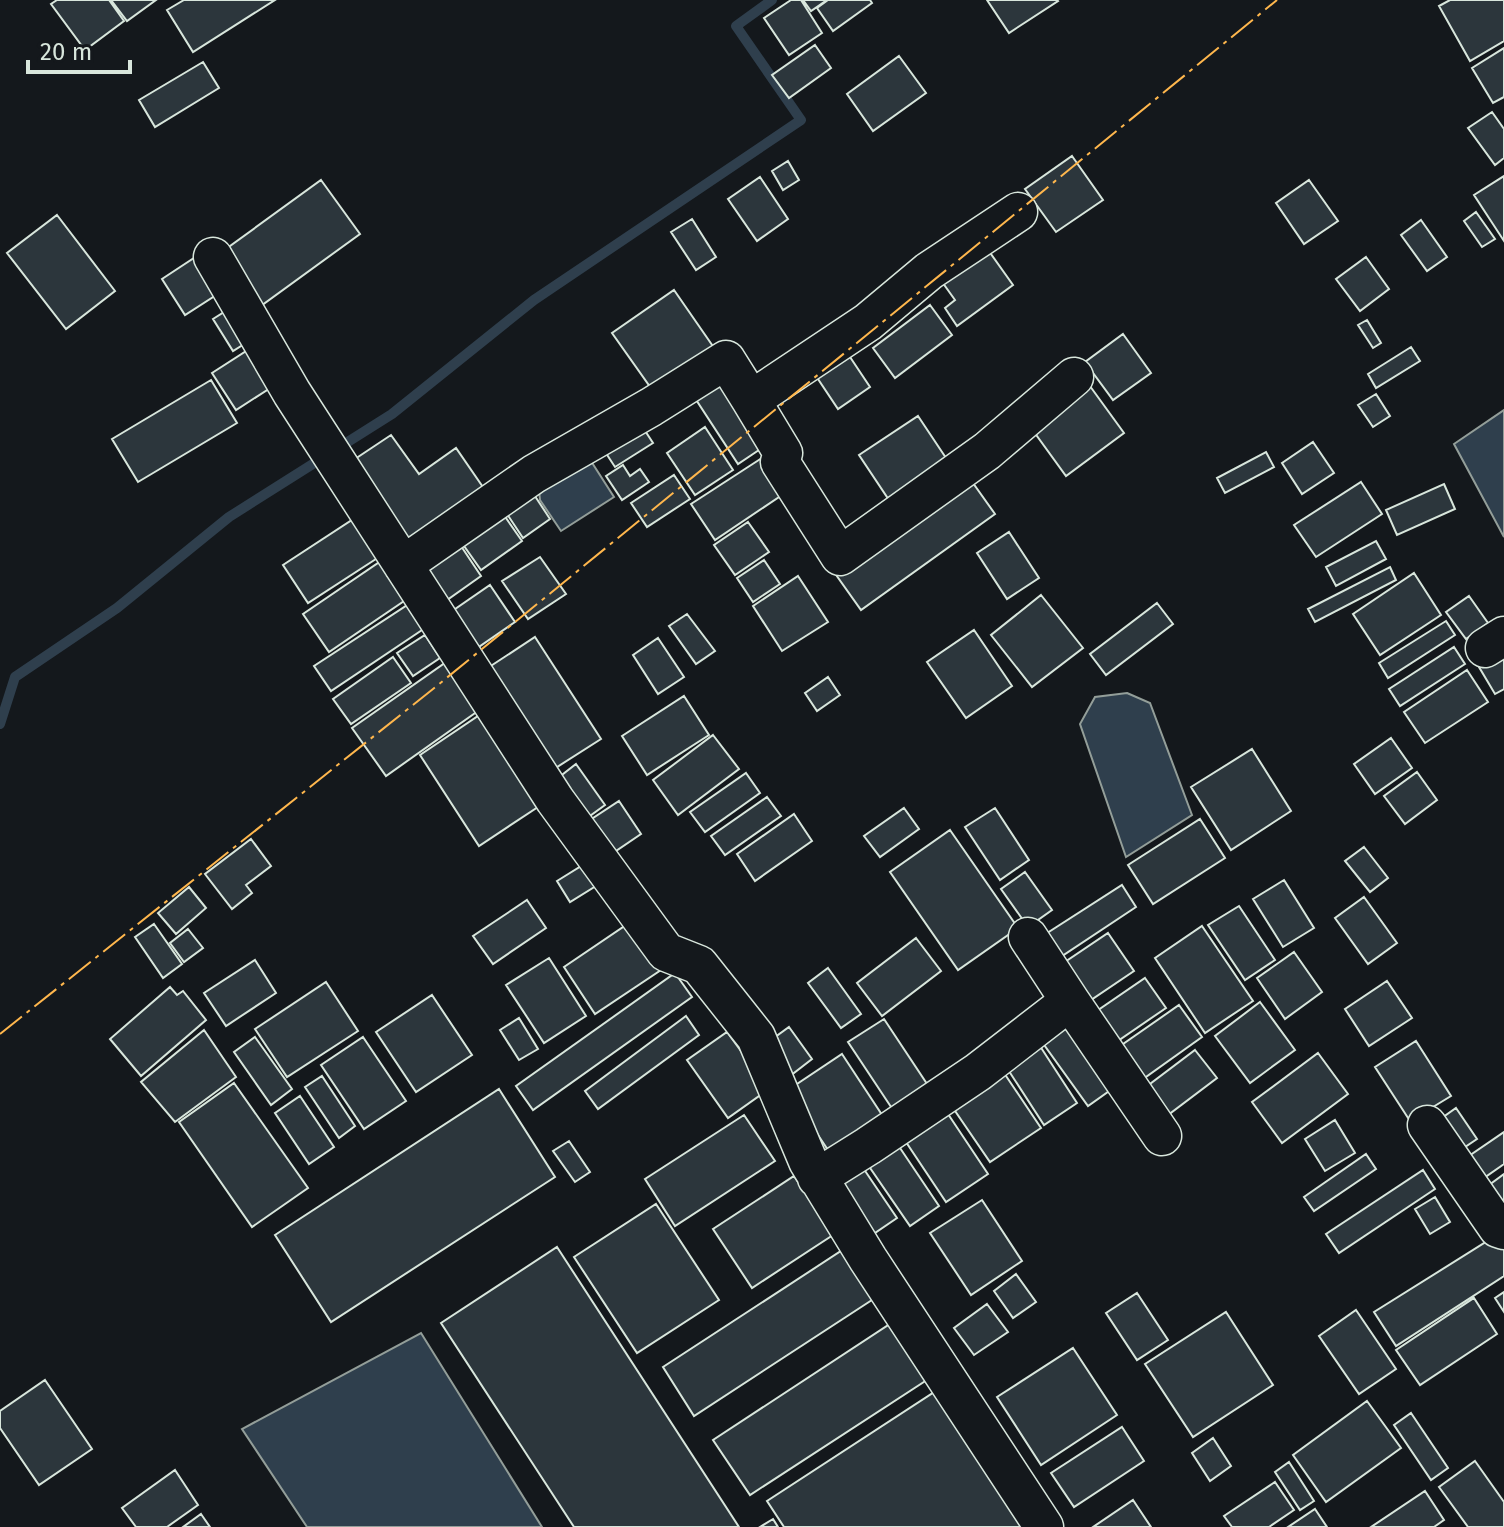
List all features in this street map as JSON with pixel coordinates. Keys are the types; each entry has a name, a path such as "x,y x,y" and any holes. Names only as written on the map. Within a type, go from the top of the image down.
{"street":[{"path":"751,400 868,322 929,271 1018,212"},
{"path":"213,257 292,393 555,800 666,952 699,965 756,1037 817,1178 1044,1527"},
{"path":"403,565 534,474 726,360 783,453 780,462 840,556 987,451 1074,377"},
{"path":"1028,937 1162,1136"},
{"path":"817,1178 978,1072 1070,1001"},
{"path":"1427,1125 1498,1228 1504,1230"}],"water":[{"path":"1504,410 1504,537 1454,444"},
{"path":"589,458 614,497 561,531 540,500 539,490"},
{"path":"1127,693 1150,703 1192,815 1126,857 1080,724 1095,697"},
{"path":"421,1333 542,1527 307,1527 242,1429"}],"building":[{"path":"57,0 109,0 124,21 85,50 51,4"},
{"path":"111,0 156,0 127,21"},
{"path":"184,0 275,0 193,52 167,10"},
{"path":"791,0 801,0 822,33 789,55 764,18"},
{"path":"803,0 827,0 811,11"},
{"path":"828,0 870,0 872,3 833,31 817,8"},
{"path":"987,0 1057,0 1058,1 1009,33"},
{"path":"1450,0 1504,0 1504,41 1470,61 1439,6"},
{"path":"815,45 831,68 789,98 772,75"},
{"path":"1504,48 1504,97 1493,103 1472,68"},
{"path":"899,56 926,93 873,131 847,94"},
{"path":"203,62 219,88 155,127 139,100"},
{"path":"1492,112 1504,129 1504,158 1495,165 1468,128"},
{"path":"1072,156 1103,200 1056,232 1025,189"},
{"path":"788,161 799,180 783,190 772,171"},
{"path":"1504,176 1504,241 1474,195"},
{"path":"760,177 788,219 757,241 728,199"},
{"path":"321,180 360,234 258,308 219,254"},
{"path":"1309,180 1338,221 1304,244 1276,203"},
{"path":"1476,212 1495,239 1482,247 1464,221"},
{"path":"57,215 115,291 66,329 7,253"},
{"path":"692,219 716,257 696,270 671,232"},
{"path":"1421,220 1447,257 1427,271 1401,235"},
{"path":"981,240 1013,285 957,326 945,308 955,300 935,272"},
{"path":"200,254 224,290 185,315 162,279"},
{"path":"1366,257 1389,289 1360,311 1336,279"},
{"path":"674,290 719,355 658,398 612,333"},
{"path":"930,305 952,335 895,378 873,348"},
{"path":"229,309 249,341 233,351 213,319"},
{"path":"1367,320 1381,343 1373,348 1358,325"},
{"path":"1123,334 1151,373 1113,400 1085,362"},
{"path":"1411,347 1420,361 1376,388 1368,374"},
{"path":"251,348 275,385 236,410 212,373"},
{"path":"844,348 870,387 838,409 812,370"},
{"path":"724,371 771,442 738,464 691,392"},
{"path":"211,380 237,423 138,482 112,439"},
{"path":"1087,382 1124,433 1066,476 1029,425"},
{"path":"1376,394 1390,416 1373,427 1358,405"},
{"path":"918,416 952,467 893,506 859,455"},
{"path":"638,420 653,443 615,467 600,444"},
{"path":"705,427 733,470 695,495 667,453"},
{"path":"391,435 419,474 456,448 487,493 407,548 349,463"},
{"path":"1313,442 1334,473 1302,494 1282,463"},
{"path":"1266,452 1274,467 1225,493 1217,478"},
{"path":"765,456 788,491 715,540 691,504"},
{"path":"623,465 630,476 640,469 649,482 622,500 606,476"},
{"path":"674,475 690,499 647,527 631,503"},
{"path":"968,476 995,514 861,610 834,572"},
{"path":"1361,482 1382,514 1316,557 1294,525"},
{"path":"1444,484 1455,509 1397,535 1386,510"},
{"path":"529,487 550,519 523,538 501,505"},
{"path":"499,508 522,541 481,570 457,536"},
{"path":"355,518 379,557 308,603 283,565"},
{"path":"748,522 769,552 735,575 714,545"},
{"path":"1009,532 1039,578 1007,599 977,553"},
{"path":"457,540 481,576 440,605 415,568"},
{"path":"1376,541 1386,559 1336,586 1326,567"},
{"path":"540,557 566,594 528,619 502,581"},
{"path":"764,560 780,584 753,602 737,578"},
{"path":"381,561 407,599 329,652 303,614"},
{"path":"1390,567 1396,580 1315,622 1308,609"},
{"path":"1414,573 1441,615 1380,655 1353,614"},
{"path":"798,576 828,622 782,651 753,606"},
{"path":"490,585 515,622 470,653 445,616"},
{"path":"1041,595 1083,648 1032,687 991,635"},
{"path":"1469,596 1488,623 1466,639 1446,612"},
{"path":"412,602 428,626 331,691 314,666"},
{"path":"1157,603 1173,624 1106,675 1090,654"},
{"path":"687,614 715,651 696,664 669,626"},
{"path":"1446,621 1455,635 1388,678 1379,663"},
{"path":"974,630 1012,686 966,718 927,662"},
{"path":"425,635 440,658 413,676 397,653"},
{"path":"535,637 601,739 543,776 477,675"},
{"path":"658,638 684,677 658,694 633,655"},
{"path":"1454,647 1465,664 1400,706 1389,689"},
{"path":"1504,653 1504,689 1495,694 1479,667"},
{"path":"393,657 411,683 351,724 333,699"},
{"path":"452,658 485,706 386,776 352,728"},
{"path":"1467,670 1488,702 1425,743 1404,712"},
{"path":"828,677 840,695 817,711 805,693"},
{"path":"684,696 709,735 647,775 622,736"},
{"path":"481,714 541,805 479,846 420,755"},
{"path":"713,735 739,769 678,815 653,780"},
{"path":"1391,738 1412,768 1375,794 1354,764"},
{"path":"1252,749 1291,811 1231,850 1191,787"},
{"path":"576,764 605,805 587,818 558,778"},
{"path":"1417,772 1437,800 1405,824 1384,796"},
{"path":"746,773 760,793 705,832 690,812"},
{"path":"767,797 781,816 725,855 711,836"},
{"path":"619,801 641,834 607,857 584,824"},
{"path":"904,808 919,829 880,857 864,836"},
{"path":"995,808 1029,860 1000,880 965,827"},
{"path":"794,814 812,841 755,881 737,854"},
{"path":"1200,819 1225,858 1153,904 1128,865"},
{"path":"950,830 1018,928 958,970 890,872"},
{"path":"251,839 271,866 246,885 252,893 232,909 205,874"},
{"path":"1364,847 1388,878 1370,892 1345,861"},
{"path":"591,860 604,881 570,902 557,881"},
{"path":"1025,872 1052,910 1028,927 1001,889"},
{"path":"1284,880 1314,928 1283,947 1253,899"},
{"path":"1122,885 1136,907 1056,960 1041,937"},
{"path":"189,887 206,908 176,934 158,913"},
{"path":"1364,897 1397,943 1368,964 1335,918"},
{"path":"527,900 546,928 493,964 473,936"},
{"path":"1239,906 1275,960 1245,980 1208,925"},
{"path":"635,919 667,966 595,1014 564,967"},
{"path":"154,924 182,964 163,978 135,937"},
{"path":"1202,926 1253,1001 1205,1033 1155,958"},
{"path":"188,929 203,948 184,962 170,943"},
{"path":"1108,933 1134,971 1082,1006 1056,968"},
{"path":"916,938 941,971 882,1016 857,983"},
{"path":"1294,952 1322,992 1285,1019 1257,978"},
{"path":"549,958 586,1016 544,1043 506,985"},
{"path":"255,960 276,993 226,1026 204,993"},
{"path":"828,968 861,1014 841,1028 808,983"},
{"path":"675,973 692,997 533,1110 516,1086"},
{"path":"1145,978 1166,1008 1109,1047 1088,1017"},
{"path":"1387,981 1412,1018 1369,1046 1345,1009"},
{"path":"326,982 358,1031 287,1077 255,1029"},
{"path":"170,987 177,995 183,991 206,1020 141,1076 110,1039"},
{"path":"432,995 472,1055 416,1092 376,1032"},
{"path":"1260,1002 1295,1050 1250,1083 1215,1036"},
{"path":"1179,1005 1202,1037 1136,1084 1113,1051"},
{"path":"1068,1014 1119,1084 1088,1106 1037,1035"},
{"path":"686,1016 699,1035 598,1109 585,1091"},
{"path":"519,1018 538,1049 519,1060 500,1030"},
{"path":"884,1019 935,1096 899,1119 848,1042"},
{"path":"789,1027 812,1059 790,1076 767,1043"},
{"path":"204,1030 236,1077 175,1122 141,1082"},
{"path":"727,1032 769,1089 728,1118 687,1060"},
{"path":"255,1037 292,1089 271,1105 234,1052"},
{"path":"363,1037 406,1101 364,1129 321,1065"},
{"path":"1416,1041 1451,1096 1410,1121 1375,1067"},
{"path":"1038,1043 1077,1103 1044,1125 1005,1065"},
{"path":"1195,1050 1217,1078 1168,1115 1146,1087"},
{"path":"1318,1053 1348,1094 1282,1143 1252,1102"},
{"path":"842,1054 888,1124 834,1159 788,1090"},
{"path":"1002,1070 1041,1128 990,1162 951,1105"},
{"path":"322,1076 355,1126 339,1138 305,1087"},
{"path":"234,1083 308,1188 252,1227 179,1122"},
{"path":"499,1089 555,1177 331,1322 275,1235"},
{"path":"300,1096 334,1147 309,1164 275,1113"},
{"path":"944,1108 988,1174 946,1202 902,1136"},
{"path":"1456,1108 1477,1139 1459,1151 1439,1120"},
{"path":"744,1115 775,1161 675,1226 645,1179"},
{"path":"1335,1120 1355,1153 1325,1171 1305,1139"},
{"path":"1504,1132 1504,1164 1481,1180 1466,1158"},
{"path":"569,1141 590,1172 575,1182 553,1151"},
{"path":"896,1142 939,1206 910,1226 866,1162"},
{"path":"1366,1154 1376,1169 1314,1211 1304,1197"},
{"path":"857,1159 897,1218 866,1239 825,1180"},
{"path":"1423,1170 1435,1189 1339,1253 1326,1234"},
{"path":"1504,1174 1504,1215 1485,1188"},
{"path":"794,1176 833,1235 752,1288 713,1229"},
{"path":"1435,1197 1450,1222 1430,1234 1415,1209"},
{"path":"982,1200 1022,1261 971,1295 930,1233"},
{"path":"656,1204 719,1300 637,1353 574,1257"},
{"path":"1497,1235 1504,1238 1504,1276 1396,1346 1374,1312"},
{"path":"557,1247 739,1527 574,1527 441,1323"},
{"path":"844,1249 875,1298 694,1416 663,1367"},
{"path":"1016,1274 1036,1302 1013,1318 994,1291"},
{"path":"1504,1292 1504,1312 1495,1298"},
{"path":"1137,1293 1168,1340 1137,1360 1106,1313"},
{"path":"1474,1298 1497,1334 1420,1385 1396,1350"},
{"path":"987,1304 1008,1332 974,1355 954,1328"},
{"path":"1356,1310 1396,1369 1359,1394 1319,1336"},
{"path":"1226,1312 1273,1385 1193,1437 1145,1364"},
{"path":"896,1320 933,1376 750,1495 713,1440"},
{"path":"1073,1348 1117,1415 1041,1465 997,1397"},
{"path":"45,1380 92,1449 39,1485 0,1428 0,1411"},
{"path":"939,1389 1029,1527 784,1527 767,1501"},
{"path":"1367,1401 1401,1448 1326,1502 1293,1455"},
{"path":"1411,1413 1448,1468 1431,1480 1394,1425"},
{"path":"1122,1427 1144,1461 1074,1507 1051,1473"},
{"path":"1213,1438 1231,1466 1210,1481 1192,1453"},
{"path":"1475,1461 1504,1502 1504,1527 1468,1527 1439,1487"},
{"path":"1289,1462 1314,1501 1300,1510 1275,1472"},
{"path":"175,1470 198,1505 167,1527 136,1527 122,1508"},
{"path":"1275,1482 1294,1510 1269,1527 1232,1527 1224,1516"},
{"path":"1425,1491 1444,1520 1434,1527 1371,1527"},
{"path":"1133,1500 1151,1527 1093,1527"},
{"path":"1315,1509 1327,1527 1288,1527"},
{"path":"201,1514 210,1527 183,1527"},
{"path":"773,1519 778,1527 760,1527"}],"waterway":[{"path":"0,724 15,677 117,608 229,517 392,414 534,300 801,120 736,26 772,0"}],"power":[{"path":"0,1034 433,689 1277,0"}]}
